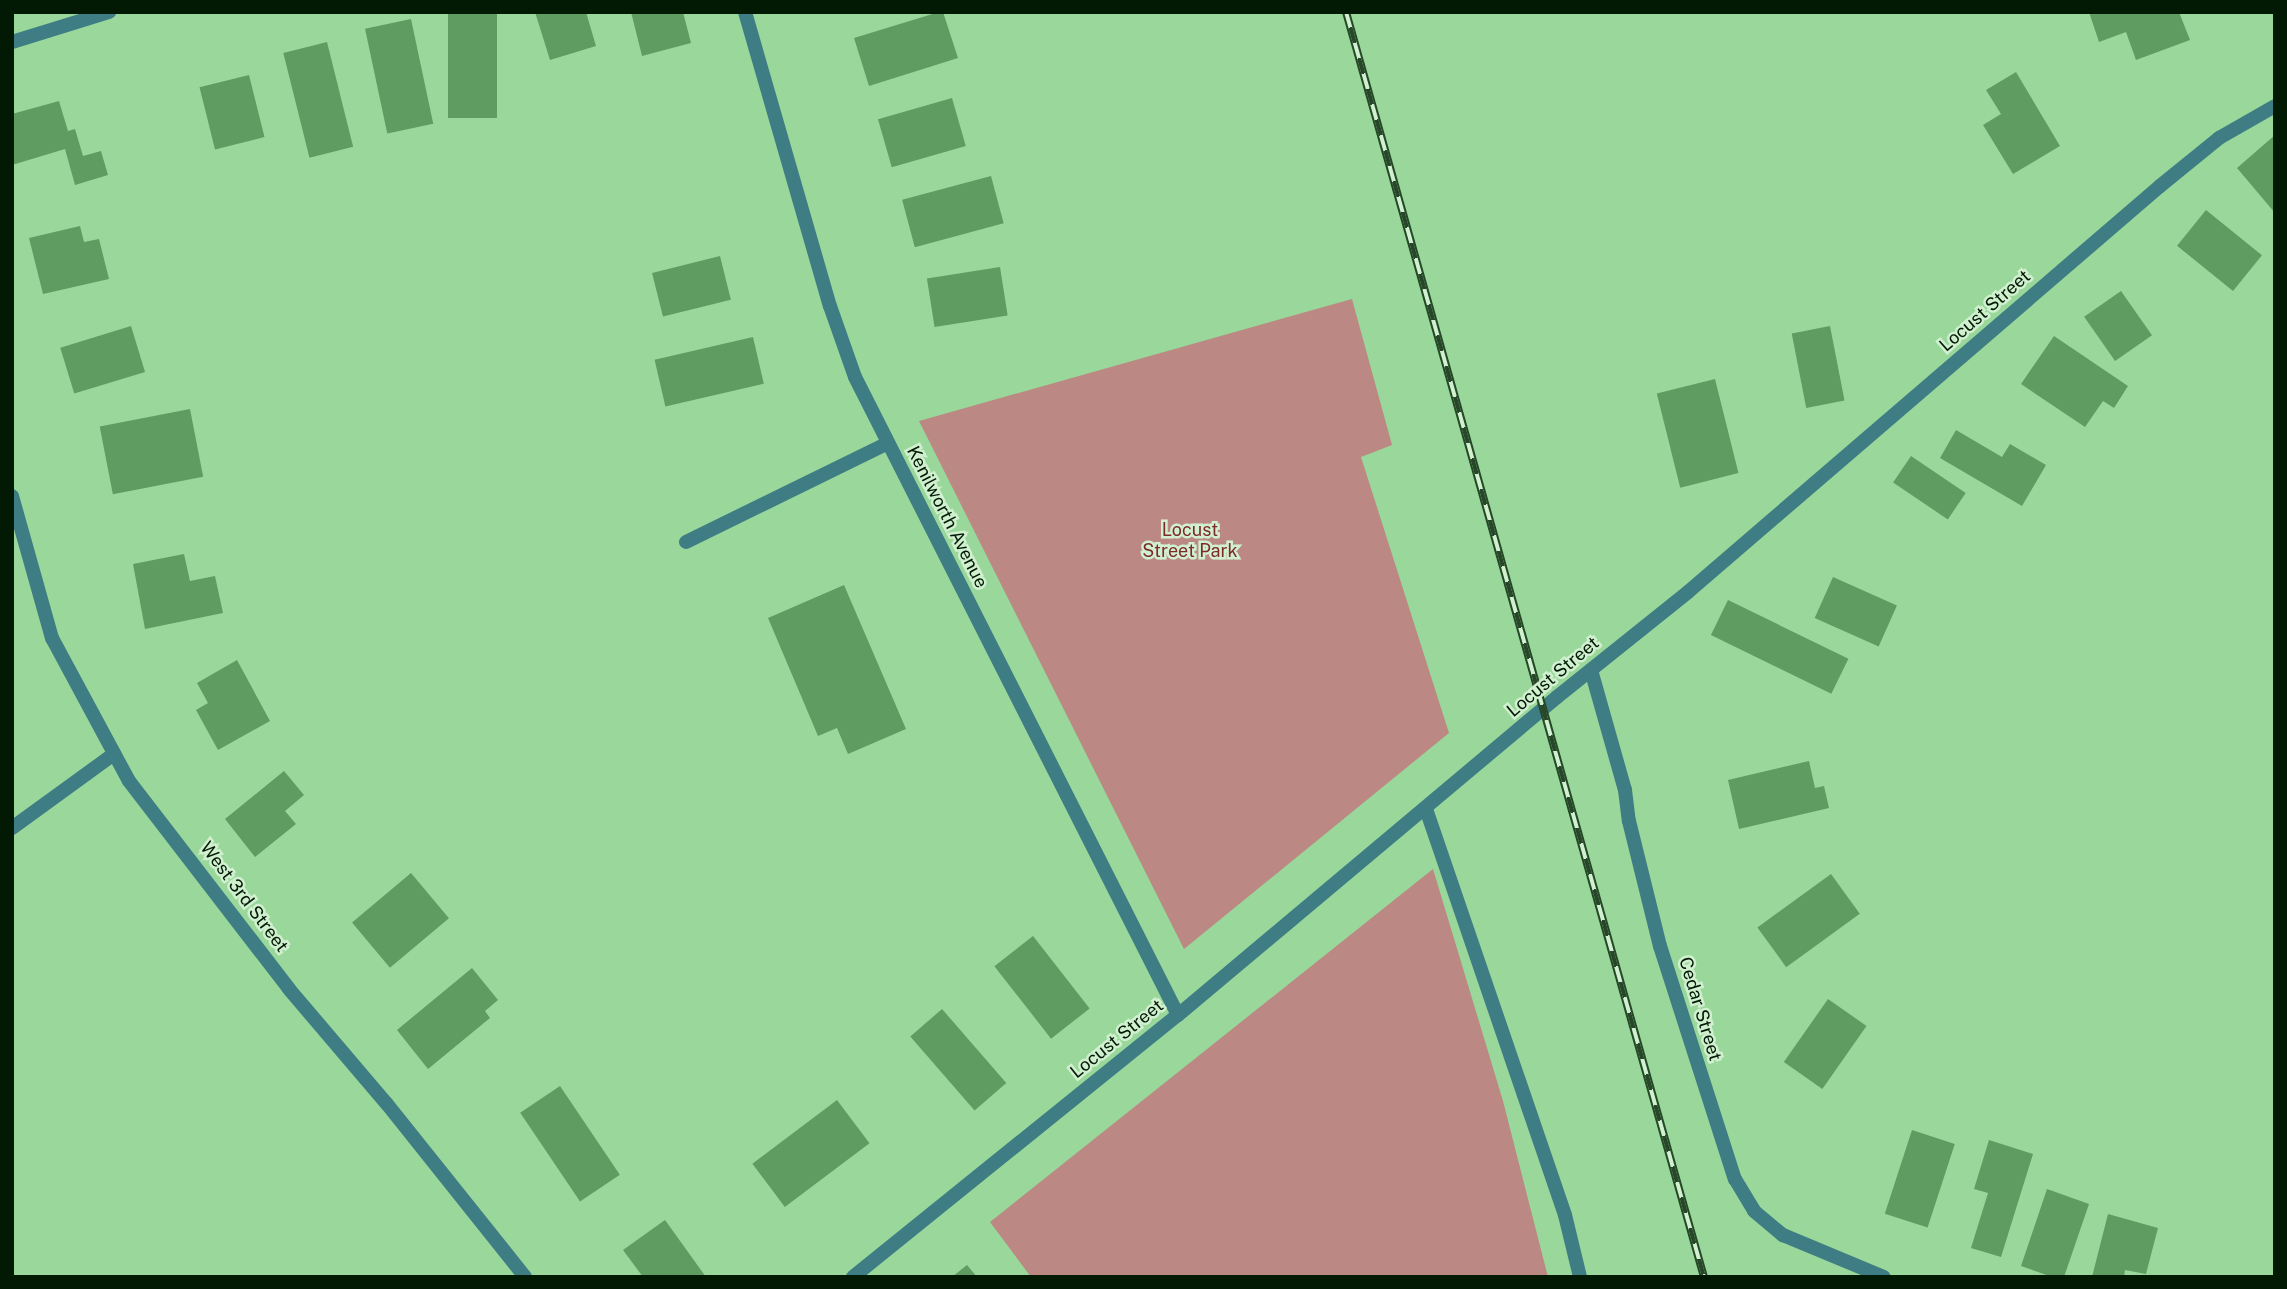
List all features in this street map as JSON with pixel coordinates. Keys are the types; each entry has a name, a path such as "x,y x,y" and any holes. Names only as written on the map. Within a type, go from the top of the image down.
{"street":[{"path":"12,42 109,12"},
{"name":"Kenilworth Avenue","path":"745,12 830,306 855,377 1178,1015"},
{"name":"Locust Street","path":"853,1277 1178,1015 1688,592 2160,186 2219,138 2275,106"},
{"path":"686,542 888,443"},
{"name":"West 3rd Street","path":"12,495 52,638 129,780 289,989 387,1104 525,1277"},
{"name":"Cedar Street","path":"1591,670 1625,790 1629,821 1660,946 1735,1179 1755,1211 1783,1236 1884,1277"},
{"path":"12,828 114,754"},
{"path":"1426,809 1565,1215 1580,1277"}],"green space":[{"name":"Locust Street Park","path":"1352,299 1392,445 1361,457 1449,733 1184,949 919,421"},
{"path":"1433,869 1503,1101 1548,1277 1031,1277 990,1222"}],"building":[{"path":"448,12 497,12 497,118 448,118"},
{"path":"535,12 586,12 596,46 550,60"},
{"path":"631,12 683,12 691,43 642,56"},
{"path":"943,12 958,58 869,86 854,38"},
{"path":"2089,12 2179,12 2190,40 2136,60 2126,32 2099,42"},
{"path":"411,19 433,124 387,133 365,29"},
{"path":"327,42 353,147 309,158 283,53"},
{"path":"2016,72 2060,146 2013,174 1983,125 2001,114 1986,90"},
{"path":"249,75 264,137 215,149 200,87"},
{"path":"952,98 966,146 892,167 878,119"},
{"path":"59,101 68,131 75,129 83,156 101,151 108,175 75,185 65,149 12,165 12,114"},
{"path":"2275,135 2275,213 2237,168"},
{"path":"991,176 1004,223 915,247 902,200"},
{"path":"2206,210 2262,255 2233,291 2177,246"},
{"path":"80,226 84,242 99,239 109,279 43,294 29,238"},
{"path":"720,256 731,300 663,317 652,273"},
{"path":"1000,267 1008,315 935,327 927,279"},
{"path":"2121,291 2152,335 2115,361 2084,317"},
{"path":"131,326 145,372 74,394 60,348"},
{"path":"1830,326 1845,401 1806,408 1792,333"},
{"path":"2054,336 2128,386 2114,408 2103,401 2085,427 2021,384"},
{"path":"753,337 764,384 665,406 655,360"},
{"path":"1715,379 1738,473 1680,488 1657,394"},
{"path":"190,409 203,477 113,494 100,427"},
{"path":"1956,430 2002,457 2010,444 2046,465 2022,506 1940,458"},
{"path":"1911,456 1966,493 1948,519 1893,483"},
{"path":"184,554 190,581 215,576 223,613 145,629 133,564"},
{"path":"1833,577 1897,605 1879,647 1815,618"},
{"path":"844,585 906,729 848,754 837,728 818,736 768,618"},
{"path":"1728,600 1848,659 1831,694 1711,635"},
{"path":"237,660 270,721 218,750 196,710 208,703 197,683"},
{"path":"1809,761 1815,788 1824,786 1829,808 1739,829 1728,780"},
{"path":"284,771 304,795 285,811 296,824 255,857 225,819"},
{"path":"411,873 449,918 390,968 352,922"},
{"path":"1831,874 1860,914 1786,967 1757,927"},
{"path":"1033,936 1090,1008 1051,1039 994,966"},
{"path":"472,968 498,1000 485,1011 490,1018 428,1069 397,1030"},
{"path":"1828,999 1867,1026 1822,1089 1784,1062"},
{"path":"942,1009 1006,1083 975,1111 910,1037"},
{"path":"560,1086 620,1175 580,1202 520,1113"},
{"path":"837,1100 869,1143 785,1207 752,1164"},
{"path":"1912,1130 1955,1144 1928,1228 1885,1214"},
{"path":"1989,1140 2033,1154 2001,1257 1971,1248 1988,1193 1974,1189"},
{"path":"2047,1189 2089,1204 2064,1277 2052,1277 2021,1266"},
{"path":"2108,1214 2158,1228 2146,1274 2125,1270 2124,1277 2092,1277"},
{"path":"665,1220 706,1277 643,1277 623,1250"},
{"path":"967,1265 977,1277 952,1277"}],"railway":[{"path":"1346,12 1704,1277"}]}
